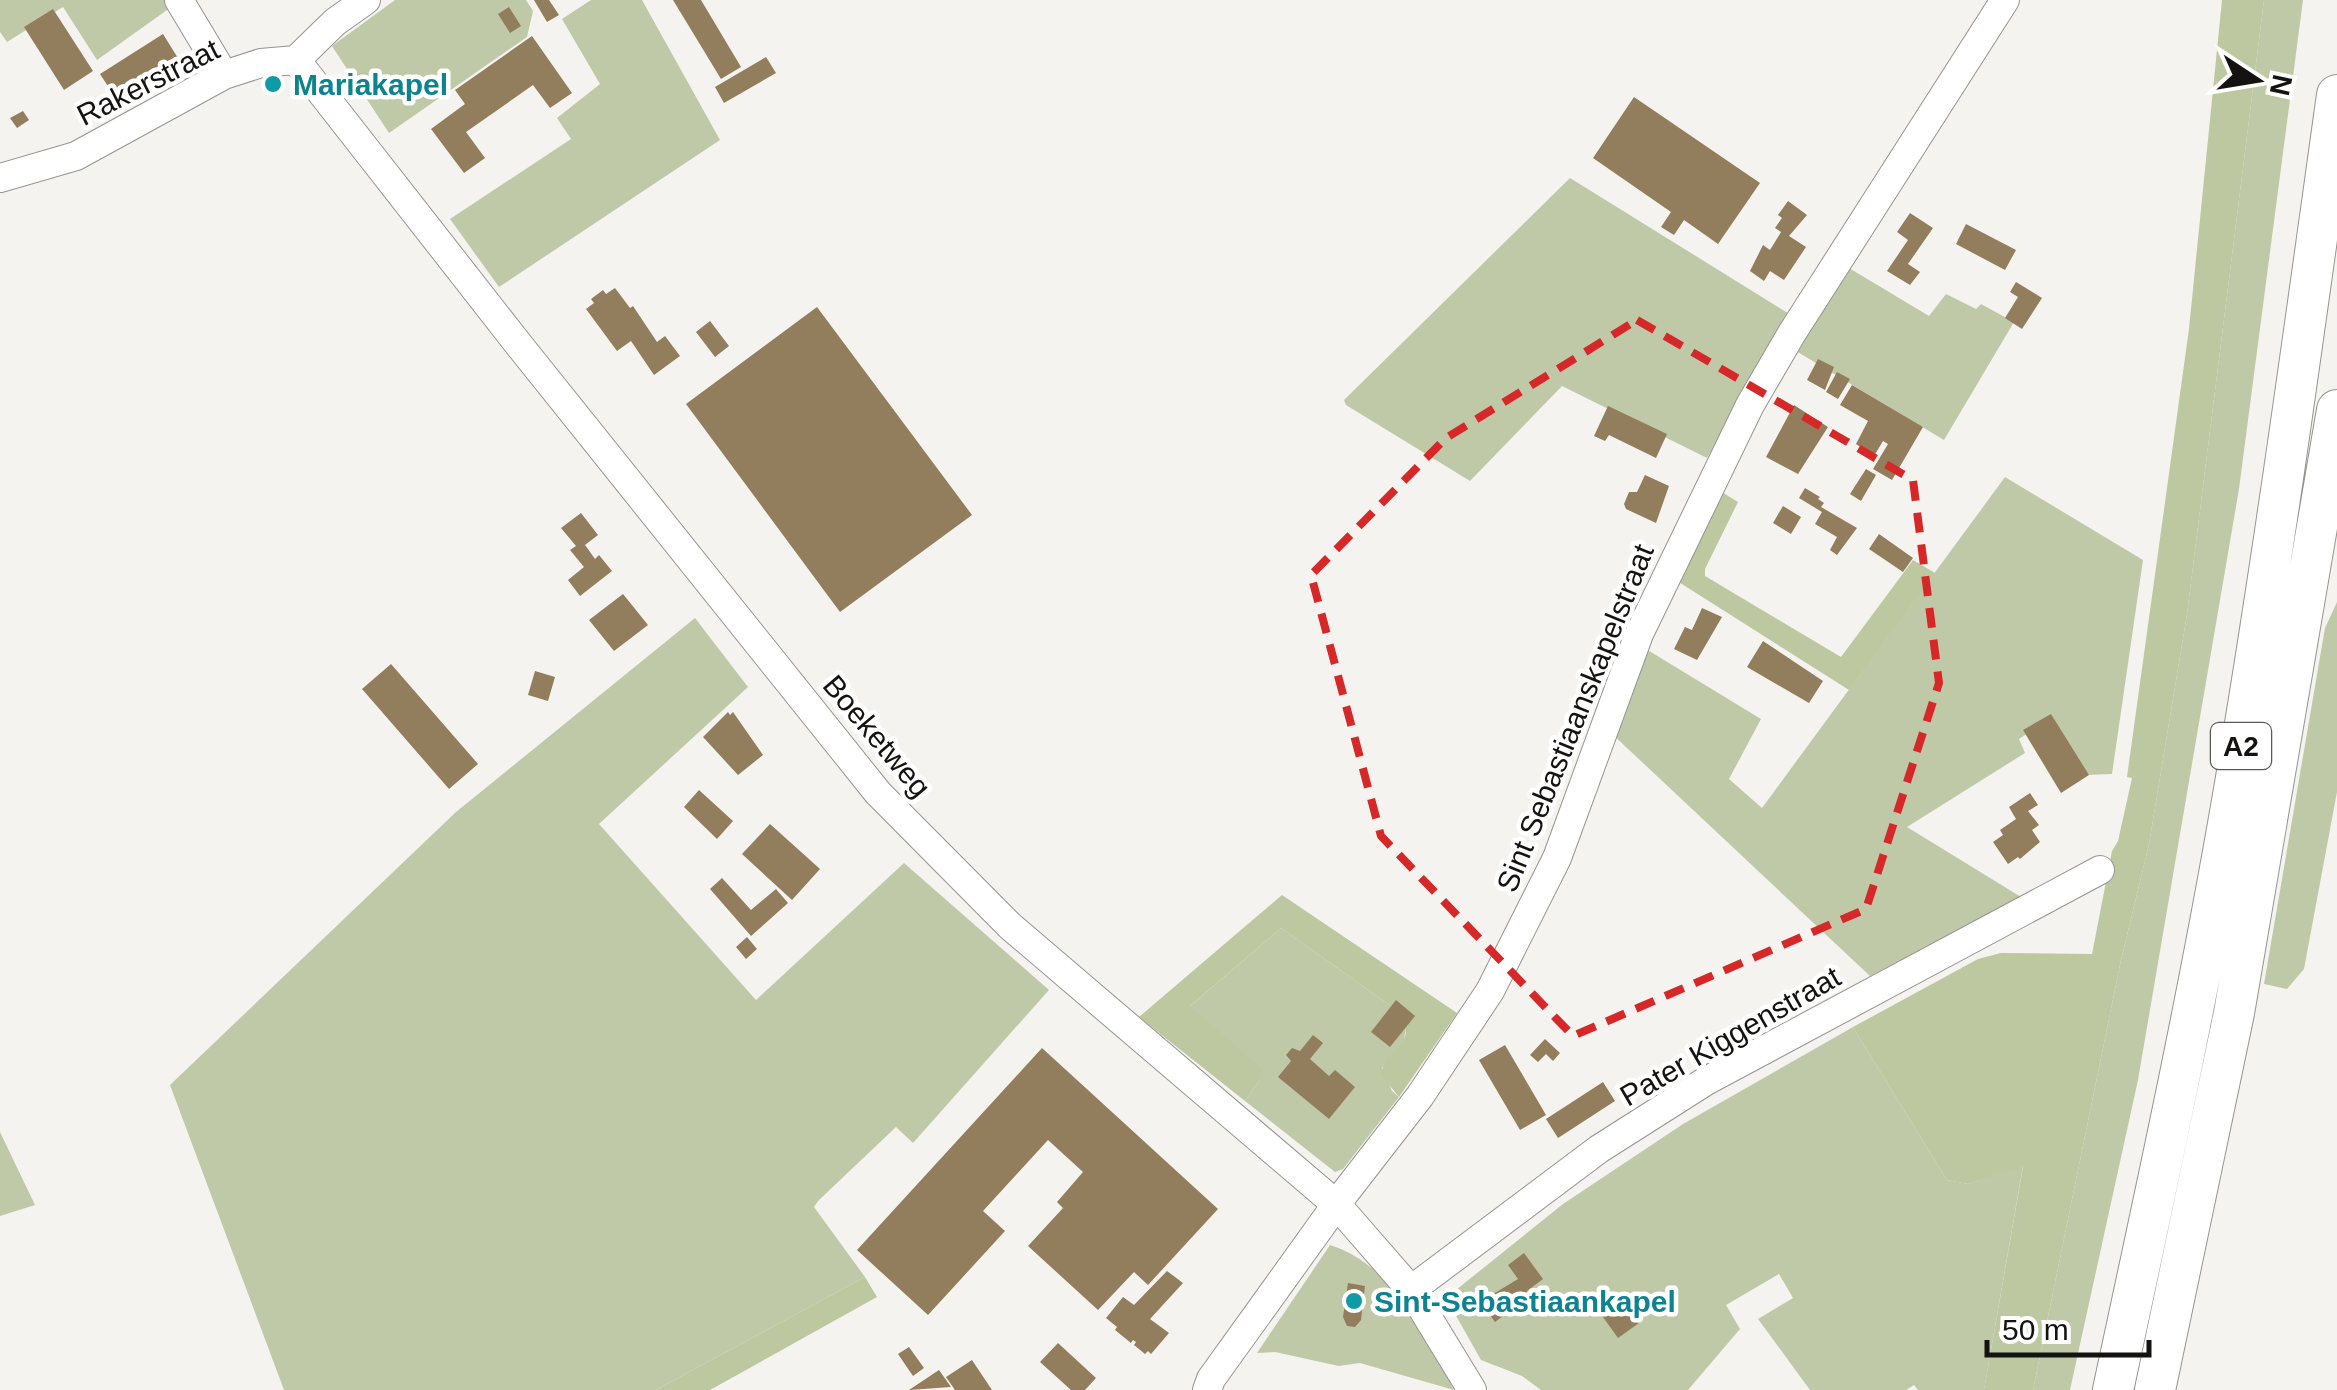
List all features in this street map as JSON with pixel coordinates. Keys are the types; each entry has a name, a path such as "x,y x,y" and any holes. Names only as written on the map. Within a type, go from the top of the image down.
{"highway":[{"name":"A2","path":"2113,1390 2188,1033 2239,763 2289,444 2337,96"},
{"name":"A2","path":"2155,1390 2234,1012 2337,410"}],"street":[{"path":"179,0 224,75"},
{"path":"296,60 335,22 366,0"},
{"name":"Sint Sebastiaanskapelstraat","path":"1207,1390 1211,1379 1337,1205 1420,1096 1490,990 1556,858 1638,634 1750,404 2004,0"},
{"name":"Rakerstraat","path":"0,178 76,156 224,75 261,63 296,60"},
{"name":"Boeketweg","path":"296,60 519,346 878,793 1010,926 1337,1205 1411,1290 1472,1390"},
{"name":"Pater Kiggenstraat","path":"1411,1290 1599,1149 1706,1081 2100,870"}],"highlighted area":[{"path":"1637,320 1913,480 1939,683 1866,909 1573,1036 1381,836 1311,575 1446,438"}],"green space":[{"path":"0,0 170,0 174,5 97,60 63,7 7,42 0,32"},
{"path":"395,0 526,0 533,11 527,37 389,133 332,46"},
{"path":"591,0 642,0 720,140 499,287 450,219 571,139 557,118 600,84 562,19"},
{"path":"2222,0 2264,0 2187,614 2149,844 2121,960 2033,1390 1984,1390 2023,1167 1968,1184 1947,1180 1853,1027 1978,959 2001,953 2092,954 2112,851 2118,841 2132,778 2127,777 2189,329"},
{"path":"2264,0 2303,0 2239,489 2138,1080 2070,1390 2033,1390 2121,960 2149,844 2187,614"},
{"path":"1570,178 1791,315 1707,458 1562,386 1470,481 1346,405 1344,400"},
{"path":"1849,268 1929,316 1946,294 1976,309 1981,304 2014,322 1944,440 1796,351"},
{"path":"2005,477 2143,560 2112,774 2085,775 2048,720 2019,739 2025,753 1907,827 2021,897 1870,976 1610,732 1641,646 1761,719 1729,779 1762,808"},
{"path":"1717,489 1738,502 1705,576 1841,657 1913,560 1935,573 1849,690 1674,579"},
{"path":"2337,602 2337,792 2304,969 2287,989 2264,984 2325,628"},
{"path":"695,618 748,687 599,824 756,1000 904,863 1049,990 913,1143 896,1127 814,1207 865,1277 656,1390 284,1390 170,1085 456,812"},
{"path":"1282,895 1457,1013 1399,1097 1381,1075 1384,1064 1405,1037 1401,1019 1391,1006 1281,928 1190,1006 1262,1069 1245,1101 1139,1017"},
{"path":"1281,928 1391,1006 1406,1025 1404,1041 1382,1068 1392,1091 1399,1097 1343,1169 1335,1172 1245,1101 1259,1081 1189,1007"},
{"path":"1853,1027 1947,1180 1968,1184 2023,1166 1984,1390 1918,1390 1914,1385 1906,1390 1810,1390 1758,1319 1793,1298 1779,1274 1726,1305 1740,1329 1688,1390 1541,1390 1522,1376 1481,1360 1446,1298 1563,1204 1683,1124"},
{"path":"0,1132 35,1205 0,1216"},
{"path":"1330,1245 1352,1254 1389,1285 1419,1325 1454,1390 1360,1363 1339,1366 1275,1352 1257,1353"},
{"path":"865,1277 877,1297 710,1390 656,1390"}],"building":[{"path":"534,0 549,0 559,15 547,22"},
{"path":"673,0 701,0 741,67 721,79"},
{"path":"509,7 521,26 510,33 498,14"},
{"path":"53,9 93,71 64,90 24,27"},
{"path":"163,34 181,63 119,103 100,74"},
{"path":"532,36 572,93 550,108 533,85 466,132 485,158 464,173 431,129 465,104 455,90"},
{"path":"766,57 776,73 724,103 715,87"},
{"path":"1634,97 1760,183 1718,244 1684,220 1674,235 1661,227 1671,212 1593,158"},
{"path":"23,111 29,120 17,128 10,118"},
{"path":"1788,201 1807,215 1789,236 1806,247 1784,280 1770,271 1764,281 1750,271 1763,245 1770,250 1781,232 1775,228"},
{"path":"1910,213 1933,228 1908,264 1920,272 1910,285 1887,271 1908,240 1897,232"},
{"path":"1966,224 2016,250 2005,270 1956,244"},
{"path":"2016,282 2042,298 2022,329 2005,318 2018,297 2010,292"},
{"path":"615,288 630,308 633,306 657,342 665,336 680,356 654,375 631,341 617,351 586,309 603,290 606,294"},
{"path":"817,307 972,515 840,612 686,404"},
{"path":"710,321 729,346 715,357 696,332"},
{"path":"1818,359 1834,367 1825,390 1807,380"},
{"path":"1837,372 1850,379 1838,399 1826,392"},
{"path":"1852,385 1923,427 1892,480 1873,469 1888,444 1883,441 1874,456 1856,444 1868,421 1840,405"},
{"path":"1794,405 1828,427 1798,474 1766,457"},
{"path":"1608,406 1667,434 1656,458 1609,435 1605,441 1594,436"},
{"path":"1866,469 1876,475 1861,501 1850,494"},
{"path":"1645,475 1669,486 1656,523 1626,509 1624,504 1629,492 1637,492"},
{"path":"1805,488 1820,497 1824,503 1821,507 1857,528 1837,555 1830,550 1837,537 1815,524 1822,512 1799,498"},
{"path":"1783,506 1801,517 1791,534 1773,523"},
{"path":"581,513 598,535 585,545 595,559 599,555 612,571 580,596 568,580 584,567 570,550 576,546 561,528"},
{"path":"1879,534 1913,558 1903,572 1869,549"},
{"path":"623,594 648,625 614,651 589,620"},
{"path":"1702,608 1722,617 1697,660 1674,649 1685,627 1692,630"},
{"path":"1763,641 1823,681 1809,703 1747,667"},
{"path":"391,664 478,764 449,789 362,689"},
{"path":"535,671 555,677 548,701 528,695"},
{"path":"728,712 733,712 763,755 738,775 703,737"},
{"path":"2051,714 2089,775 2061,793 2023,730"},
{"path":"699,790 733,821 717,839 684,807"},
{"path":"2030,793 2038,805 2028,811 2039,825 2032,830 2040,842 2008,864 1993,842 2003,835 2000,830 2016,819 2009,807"},
{"path":"770,824 820,869 792,900 742,854"},
{"path":"722,878 751,910 776,889 788,903 751,936 710,889"},
{"path":"747,937 757,949 746,959 736,947"},
{"path":"1396,1000 1415,1016 1390,1047 1371,1032"},
{"path":"1313,1035 1323,1043 1310,1059 1329,1076 1335,1070 1355,1087 1329,1119 1278,1077 1291,1061 1286,1055 1292,1048 1300,1051"},
{"path":"1545,1039 1560,1053 1553,1061 1546,1054 1538,1062 1530,1055"},
{"path":"1505,1045 1546,1115 1520,1130 1479,1060"},
{"path":"1042,1048 1218,1209 1148,1285 1134,1272 1098,1310 1028,1246 1063,1208 1057,1202 1083,1172 1048,1140 983,1211 1005,1231 928,1315 857,1250"},
{"path":"1603,1082 1615,1101 1558,1138 1546,1119"},
{"path":"1524,1253 1543,1279 1527,1291 1530,1296 1495,1322 1480,1302 1518,1279 1508,1265"},
{"path":"1167,1271 1183,1283 1150,1319 1169,1333 1151,1354 1145,1354 1106,1318 1123,1297 1134,1305"},
{"name":"Sint-Sebastiaankapel","path":"1348,1283 1365,1286 1361,1320 1355,1327 1347,1326 1343,1317"},
{"path":"1616,1291 1639,1323 1618,1338 1595,1306"},
{"path":"1058,1343 1096,1378 1085,1390 1071,1390 1040,1362"},
{"path":"909,1347 924,1368 913,1376 898,1354"},
{"path":"972,1360 992,1390 955,1390 946,1377"},
{"path":"939,1370 951,1387 909,1390"}],"place":[{"name":"Mariakapel","path":"273,84"},
{"name":"Sint-Sebastiaankapel","path":"1354,1301"}]}
